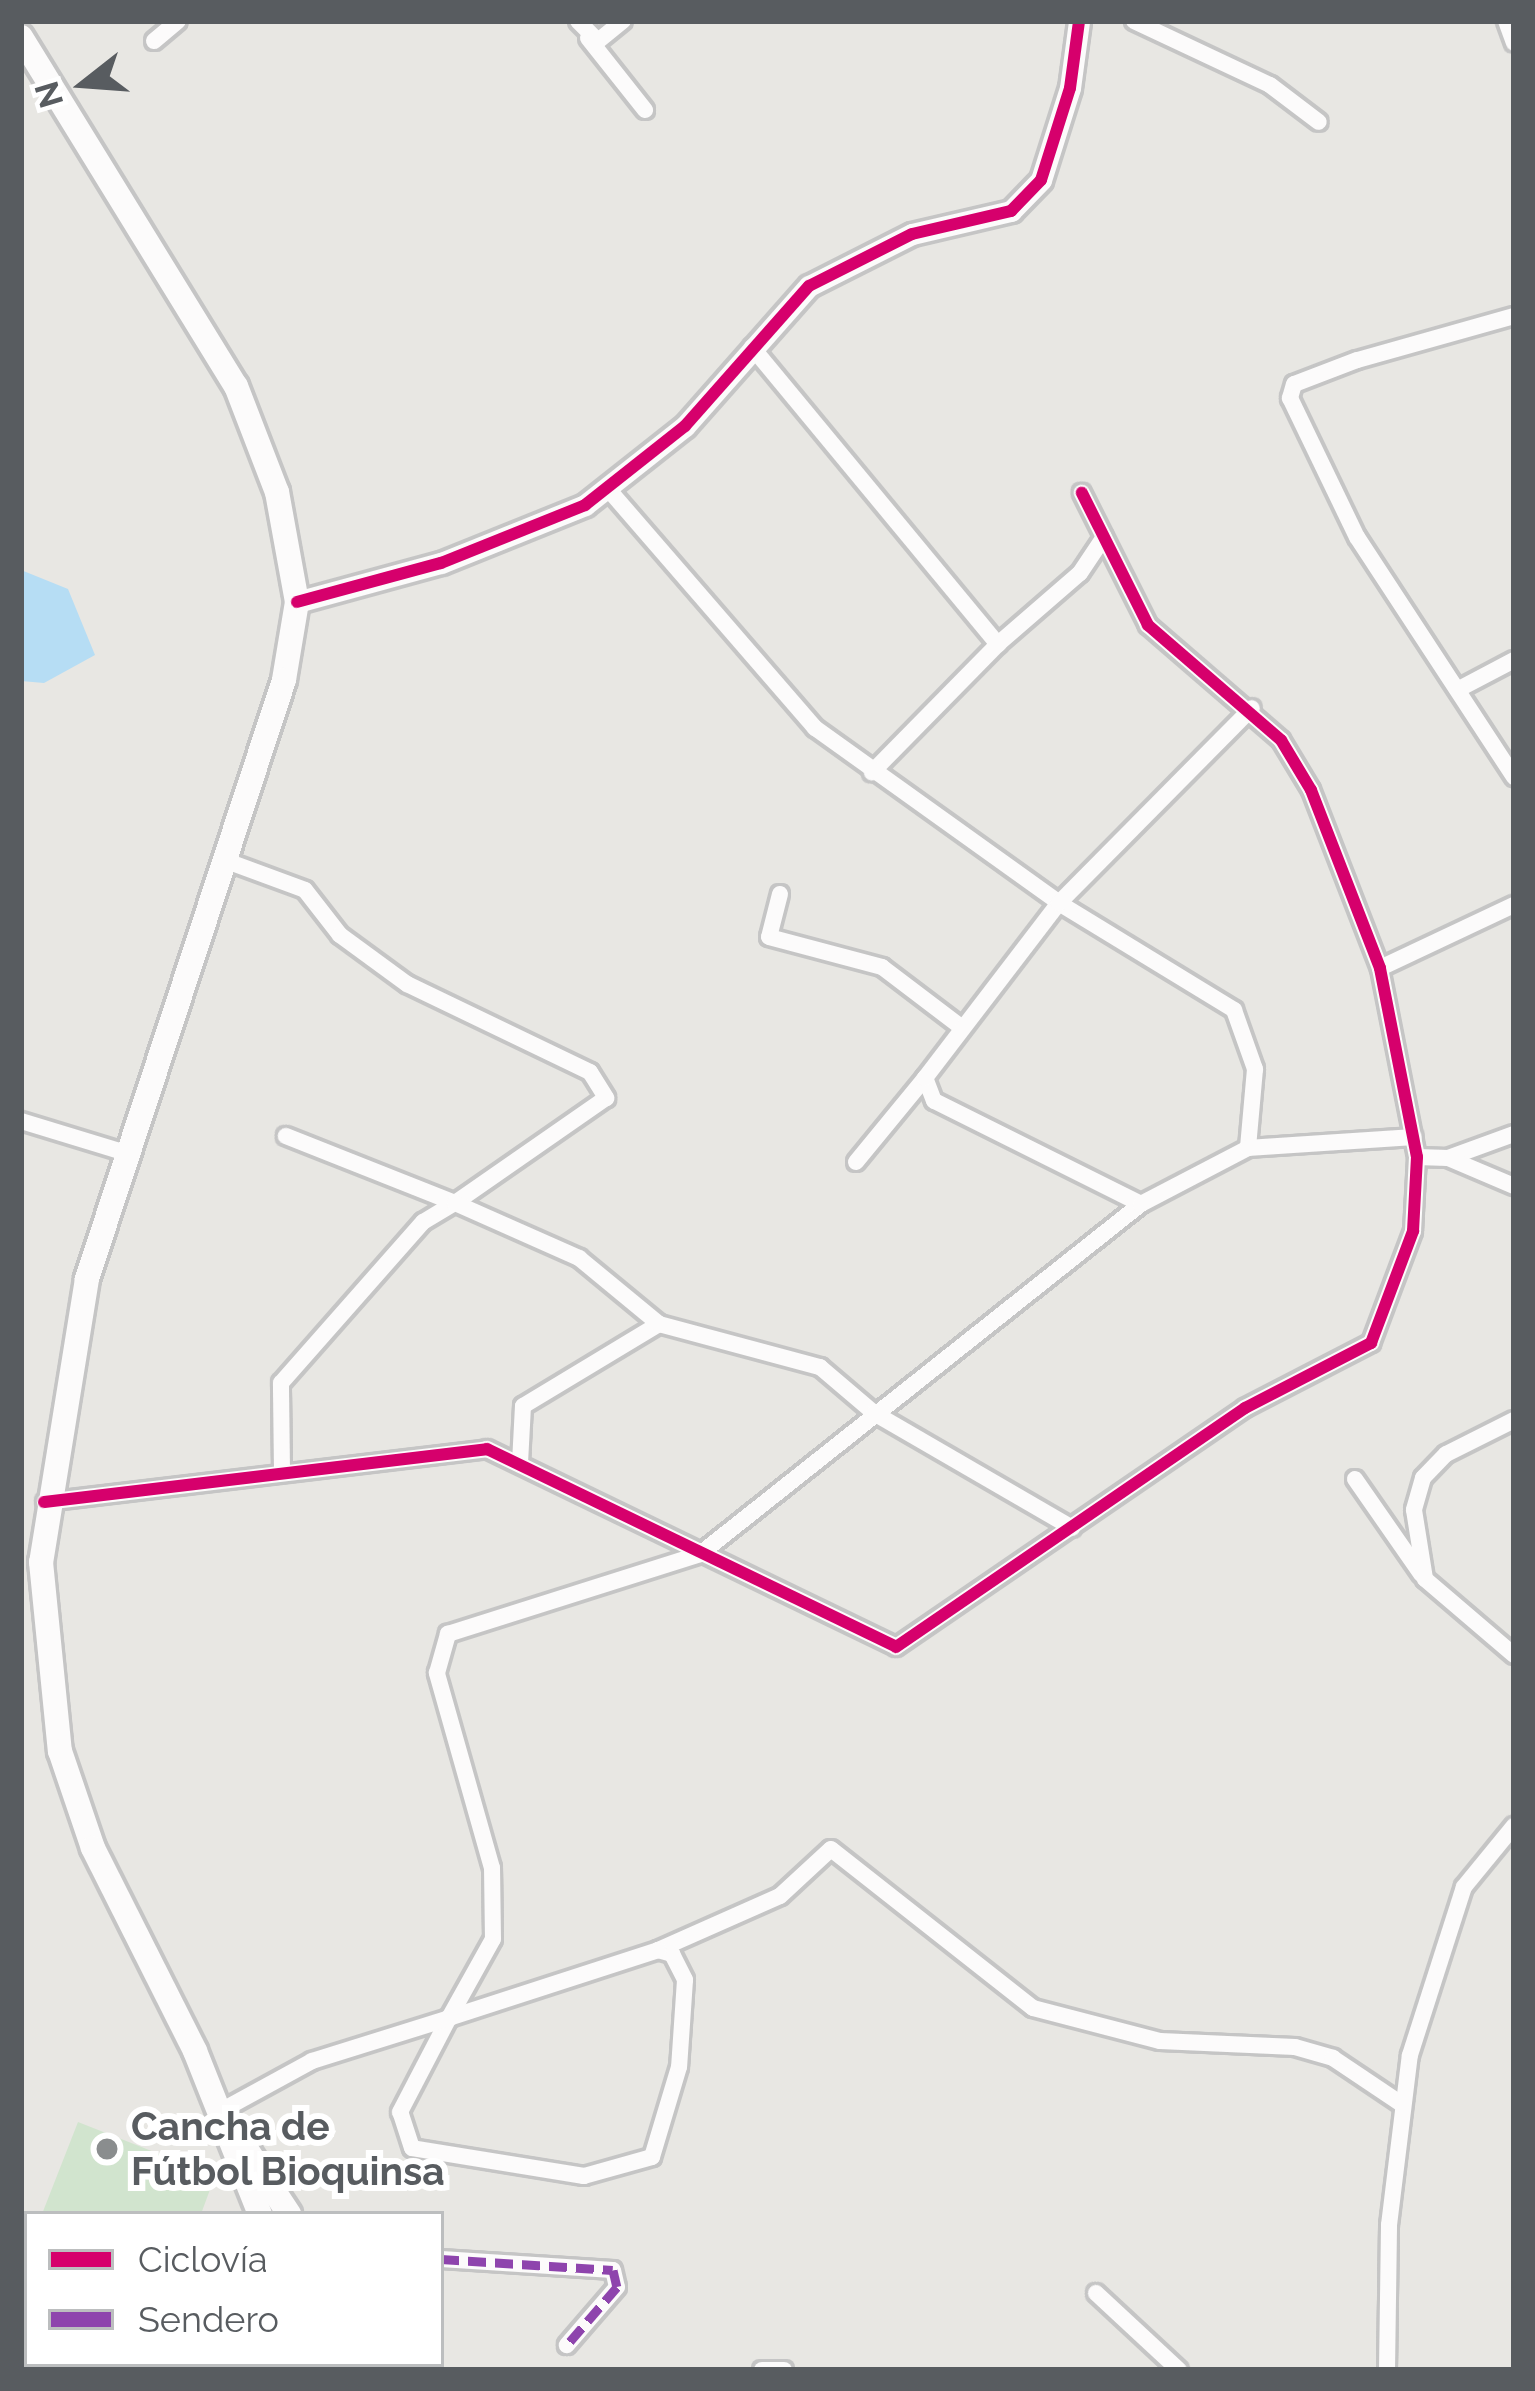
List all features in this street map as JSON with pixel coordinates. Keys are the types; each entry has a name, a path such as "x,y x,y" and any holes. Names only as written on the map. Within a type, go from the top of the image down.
{"main road":[{"path":"21,37 236,386 277,492 297,602 284,680 87,1279 44,1502 42,1609 60,1750 93,1848 219,2112 259,2211"},
{"path":"219,2112 246,2135 287,2211"}],"street":[{"path":"154,41 178,21"},
{"path":"578,21 645,110"},
{"path":"588,38 610,38 623,21"},
{"path":"297,602 442,563 609,490 685,425 809,286 861,257 1011,211 1042,180 1079,21"},
{"path":"1134,21 1270,85 1319,122"},
{"path":"1506,21 1514,44"},
{"path":"1514,316 1357,360 1294,384 1290,398 1357,537 1514,776"},
{"path":"752,347 998,644"},
{"path":"609,490 815,728 1059,903 1234,1010 1256,1069 1248,1148"},
{"path":"44,1502 456,1446 520,1463 896,1647 1245,1408 1371,1343 1413,1231 1417,1157 1380,968 1311,790 1252,708 1148,625 1082,493"},
{"path":"872,772 998,644 1080,572 1104,537"},
{"path":"1459,689 1514,660"},
{"path":"856,1162 1059,903 1252,708"},
{"path":"224,860 305,890 340,935 407,984 604,1083 597,1106 423,1222 281,1383 282,1471"},
{"path":"780,894 769,937 882,968 961,1028"},
{"path":"1380,968 1514,905"},
{"path":"926,1078 934,1101 1141,1204"},
{"path":"21,1120 126,1153"},
{"path":"1448,1158 1514,1134"},
{"path":"286,1136 579,1258 659,1324 820,1367 874,1413 1072,1528"},
{"path":"658,1950 672,1954 685,1980 679,2067 662,2137 642,2163 584,2176 412,2148 400,2112 493,1939 497,1905 436,1650 448,1634 700,1554 1141,1204 1248,1148 1414,1136"},
{"path":"1417,1157 1448,1158 1514,1186"},
{"path":"520,1463 523,1406 659,1324"},
{"path":"1425,1579 1414,1510 1423,1478 1446,1454 1514,1420"},
{"path":"1355,1479 1425,1579 1514,1655"},
{"path":"1387,2370 1400,2103 1442,1940 1464,1887 1514,1826"},
{"path":"219,2112 312,2062 658,1950 779,1896 831,1849 1033,2008 1160,2041 1294,2048 1333,2058 1400,2103"},
{"path":"444,2259 613,2270 617,2287 567,2345"},
{"path":"1096,2293 1179,2370"},
{"path":"762,2370 784,2370"}],"green space":[{"name":"Cancha de Fútbol Bioquinsa","path":"78,2122 215,2176 202,2211 43,2211"}],"water":[{"path":"21,570 68,589 95,655 44,683 21,681"}],"marked path":[{"path":"444,2259 613,2270 617,2287 567,2345"}],"cycle path":[{"path":"297,602 441,563 585,505 685,426 809,286 912,234 1011,211 1041,180 1070,88 1079,21"},
{"path":"44,1502 487,1449 896,1647 1245,1408 1371,1343 1413,1231 1417,1157 1380,968 1311,790 1281,740 1148,625 1082,493"}],"place":[{"name":"Cancha de Fútbol Bioquinsa","path":"107,2149"}]}
